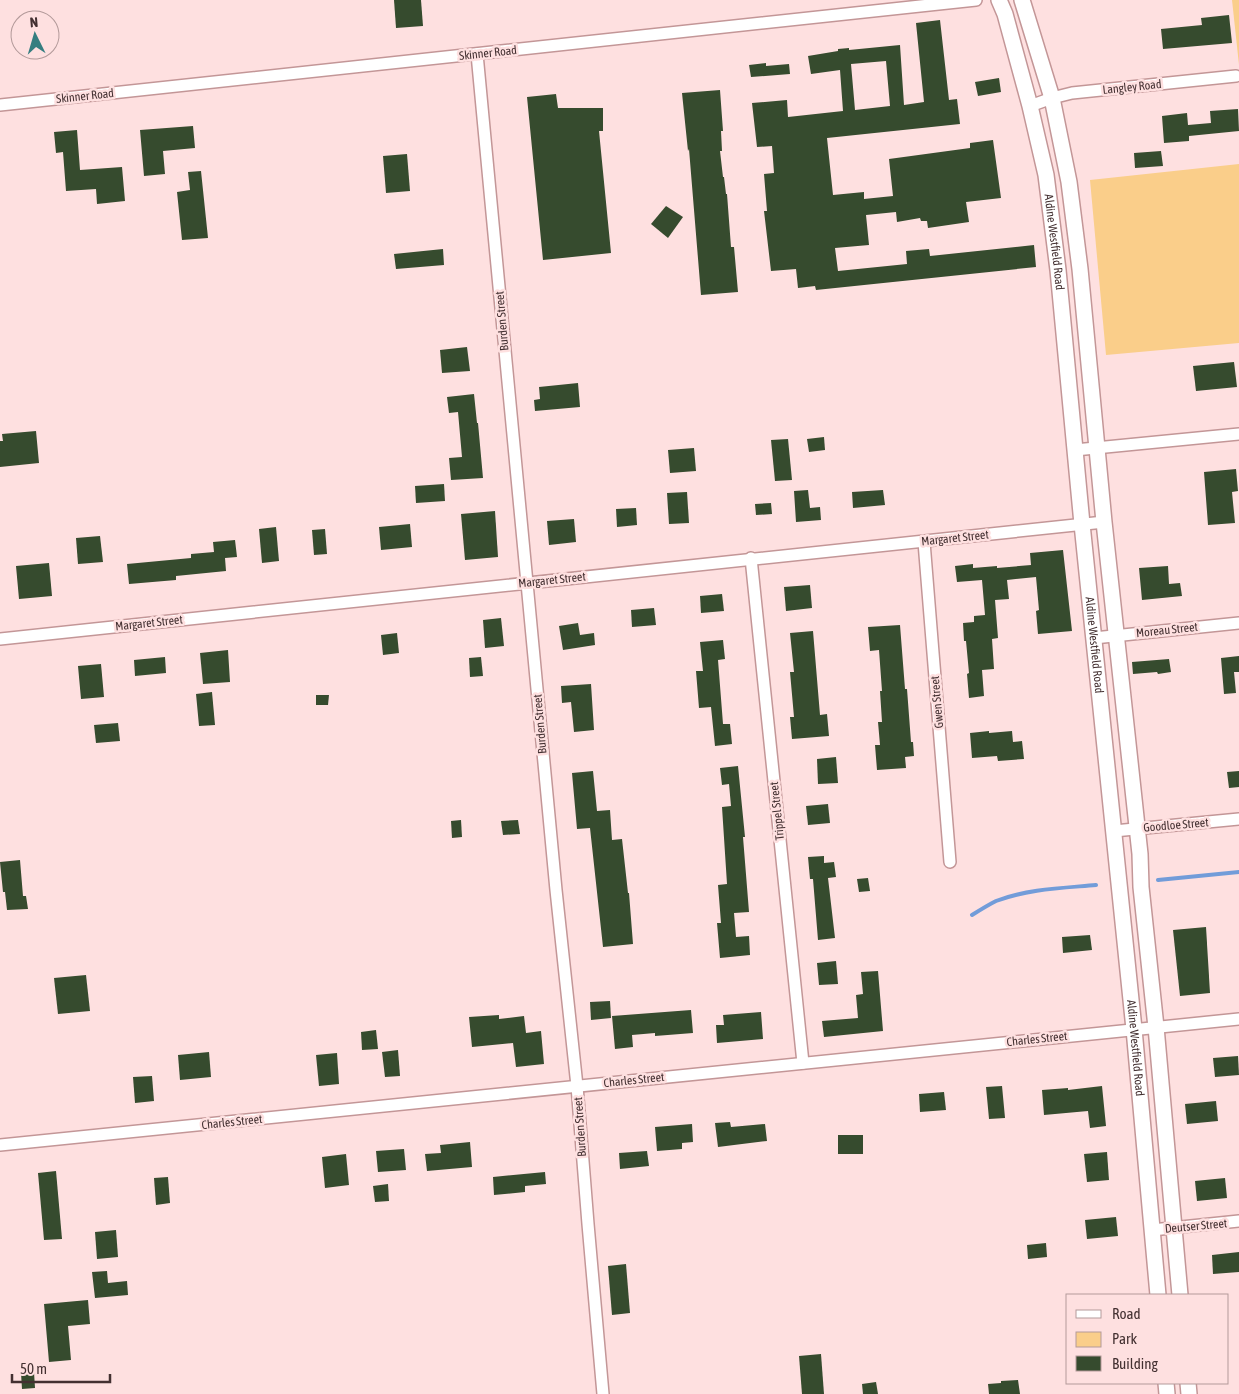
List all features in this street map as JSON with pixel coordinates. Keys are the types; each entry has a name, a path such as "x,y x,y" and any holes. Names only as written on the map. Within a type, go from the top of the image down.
{"main road":[{"name":"Aldine Westfield Road","path":"999,0 1018,60 1046,175 1058,270 1134,1029 1158,1294"},
{"name":"Aldine Westfield Road","path":"1022,0 1052,98 1067,171 1080,269 1104,522 1140,854 1141,887 1156,1027 1180,1294"},
{"path":"1018,60 1039,54"},
{"path":"1058,270 1080,269"}],"street":[{"name":"Skinner Road","path":"0,105 976,0"},
{"name":"Burden Street","path":"477,54 526,583 577,1086 603,1394"},
{"name":"Langley Road","path":"1030,106 1072,93 1236,76"},
{"path":"1075,450 1239,434"},
{"name":"Margaret Street","path":"0,639 1104,522"},
{"name":"Gwen Street","path":"924,542 950,862"},
{"name":"Trippel Street","path":"751,558 803,1063"},
{"name":"Moreau Street","path":"1094,638 1239,623"},
{"name":"Goodloe Street","path":"1114,831 1239,819"},
{"name":"Charles Street","path":"0,1145 1239,1018"},
{"name":"Deutser Street","path":"1152,1230 1239,1221"}],"green space":[{"path":"1232,0 1239,0 1239,65"},
{"path":"1239,164 1239,343 1106,355 1090,180"}],"building":[{"path":"394,0 421,0 423,26 396,28"},
{"path":"1229,15 1232,43 1163,49 1161,29 1202,25 1201,18"},
{"path":"940,20 949,100 957,99 960,124 827,138 833,195 864,192 864,199 893,196 889,159 970,148 970,143 993,140 1001,198 966,202 969,222 928,228 927,221 921,221 920,218 897,222 896,212 866,215 869,245 835,248 838,271 907,264 906,251 929,249 930,256 1034,245 1036,267 816,290 815,286 798,288 796,269 771,271 764,211 767,211 764,174 774,173 772,146 757,147 752,103 787,100 788,117 843,111 840,70 811,74 808,56 838,51 838,49 849,48 849,50 900,45 904,105 924,102 916,23","holes":["886,61 890,106 855,110 851,64"]},
{"path":"766,63 766,66 789,64 790,74 751,77 749,65"},
{"path":"999,78 1001,92 978,96 975,82"},
{"path":"720,90 723,131 721,131 722,151 720,151 727,194 731,247 734,247 738,292 701,295 689,149 688,151 682,93"},
{"path":"556,94 558,108 603,108 603,131 599,131 611,253 543,260 527,97"},
{"path":"1238,109 1239,131 1189,136 1189,141 1164,143 1162,116 1187,113 1188,125 1211,123 1210,111"},
{"path":"193,126 195,148 163,151 165,174 144,176 140,130"},
{"path":"77,130 80,170 122,167 125,201 97,204 96,189 66,191 63,152 56,153 54,132"},
{"path":"1161,151 1163,166 1135,168 1134,153"},
{"path":"407,154 410,191 386,193 383,156"},
{"path":"201,171 208,238 182,240 177,192 190,190 188,172"},
{"path":"666,206 683,217 668,238 651,224"},
{"path":"443,249 444,265 396,269 394,254"},
{"path":"467,347 470,371 442,373 440,350"},
{"path":"1234,362 1237,387 1196,391 1193,366"},
{"path":"578,383 580,407 535,411 534,400 540,399 539,387"},
{"path":"474,394 483,478 451,480 449,458 462,457 458,412 449,413 447,397"},
{"path":"36,431 39,463 0,467 0,441 3,441 2,434"},
{"path":"824,437 825,450 809,452 807,439"},
{"path":"788,439 792,480 775,481 771,440"},
{"path":"694,448 696,471 670,473 668,450"},
{"path":"1236,469 1238,491 1232,492 1235,523 1208,525 1204,472"},
{"path":"444,484 445,501 416,503 415,486"},
{"path":"808,490 810,508 820,507 821,520 796,522 794,491"},
{"path":"883,490 885,505 853,508 852,492"},
{"path":"687,492 689,523 669,524 667,493"},
{"path":"771,503 772,514 756,515 755,504"},
{"path":"636,508 637,525 617,527 616,509"},
{"path":"495,511 498,557 465,560 461,514"},
{"path":"574,519 576,542 549,545 547,521"},
{"path":"410,524 412,547 381,550 379,527"},
{"path":"276,527 279,561 262,563 259,529"},
{"path":"325,529 327,554 314,555 312,530"},
{"path":"100,536 103,562 78,564 76,538"},
{"path":"235,540 237,557 225,558 226,571 176,576 176,580 129,584 127,564 191,558 191,554 214,552 213,542"},
{"path":"1063,550 1072,631 1038,634 1036,611 1039,610 1036,577 1007,580 1009,599 995,600 998,638 992,639 994,669 982,670 984,696 969,698 967,674 969,673 963,623 974,622 974,616 985,615 982,580 957,582 955,566 973,564 973,568 997,566 997,568 1031,565 1030,553"},
{"path":"49,563 52,596 19,599 16,566"},
{"path":"1168,566 1169,584 1180,583 1182,596 1142,600 1139,568"},
{"path":"810,585 812,608 786,611 784,587"},
{"path":"722,594 724,611 701,613 700,596"},
{"path":"654,608 656,625 632,627 631,610"},
{"path":"501,618 504,646 485,648 483,620"},
{"path":"578,623 580,635 594,633 595,645 563,650 559,626"},
{"path":"900,625 905,689 907,689 911,742 913,742 914,756 905,757 906,768 877,770 875,745 880,745 878,722 882,722 880,691 882,691 879,650 870,651 868,627"},
{"path":"813,631 820,715 827,714 829,736 792,739 790,717 794,717 790,672 794,672 790,633"},
{"path":"397,633 399,653 383,655 381,635"},
{"path":"723,640 725,659 718,660 723,724 730,724 732,744 715,746 711,707 699,708 696,671 703,671 700,642"},
{"path":"228,650 230,682 203,684 200,653"},
{"path":"1239,656 1239,672 1234,672 1236,693 1224,694 1221,658"},
{"path":"165,657 166,673 135,676 134,660"},
{"path":"481,657 483,676 470,677 469,658"},
{"path":"1169,659 1171,672 1133,674 1132,662"},
{"path":"101,664 104,697 81,699 78,666"},
{"path":"591,684 594,730 574,732 571,702 562,703 561,686"},
{"path":"212,692 215,725 199,726 196,694"},
{"path":"316,695 329,695 328,705 316,705"},
{"path":"118,723 120,741 96,743 94,725"},
{"path":"989,731 989,733 1012,731 1013,742 1022,741 1024,759 998,761 997,756 972,758 970,733"},
{"path":"836,757 838,783 818,784 817,759"},
{"path":"738,766 745,837 743,837 749,912 734,913 736,937 749,936 750,955 720,958 717,923 721,923 718,885 727,884 722,807 731,806 729,784 722,785 720,768"},
{"path":"593,771 597,811 610,810 612,840 622,839 633,944 603,947 590,828 577,829 572,773"},
{"path":"1239,771 1239,787 1229,788 1227,772"},
{"path":"828,804 830,823 808,825 806,806"},
{"path":"461,820 462,837 452,838 451,821"},
{"path":"518,820 520,834 503,835 501,821"},
{"path":"824,856 824,863 834,862 836,877 828,878 835,938 818,940 813,879 810,879 808,857"},
{"path":"20,860 23,896 26,896 28,909 7,910 0,862"},
{"path":"868,878 870,891 859,892 857,879"},
{"path":"1206,927 1210,993 1180,996 1173,930"},
{"path":"1090,935 1092,950 1063,953 1062,937"},
{"path":"836,961 838,984 819,985 817,963"},
{"path":"878,971 883,1031 824,1037 822,1021 858,1018 856,995 863,994 861,972"},
{"path":"86,975 90,1011 58,1014 54,978"},
{"path":"610,1001 611,1018 591,1020 590,1002"},
{"path":"691,1010 693,1033 655,1036 655,1033 632,1035 633,1047 615,1049 612,1016"},
{"path":"761,1012 763,1039 717,1043 716,1025 724,1025 723,1015"},
{"path":"499,1015 499,1019 524,1016 526,1033 541,1031 544,1064 516,1067 513,1043 472,1047 469,1017"},
{"path":"376,1030 378,1049 362,1050 361,1032"},
{"path":"398,1050 400,1076 385,1077 382,1052"},
{"path":"209,1052 211,1077 180,1080 178,1055"},
{"path":"337,1053 339,1084 319,1086 316,1055"},
{"path":"1238,1056 1239,1075 1215,1077 1213,1058"},
{"path":"152,1076 154,1101 135,1103 133,1077"},
{"path":"1002,1086 1005,1118 989,1119 986,1087"},
{"path":"1102,1086 1106,1126 1090,1128 1088,1111 1044,1115 1042,1090 1068,1088 1068,1090"},
{"path":"944,1092 946,1110 920,1112 919,1094"},
{"path":"1216,1101 1218,1121 1187,1124 1185,1104"},
{"path":"730,1122 731,1127 765,1124 767,1141 718,1147 715,1123"},
{"path":"692,1124 693,1142 682,1143 682,1149 657,1151 655,1127"},
{"path":"838,1135 863,1135 863,1154 838,1154"},
{"path":"470,1142 472,1167 427,1171 425,1154 441,1153 440,1145"},
{"path":"404,1149 406,1170 378,1172 376,1151"},
{"path":"647,1151 649,1166 620,1169 619,1153"},
{"path":"1107,1152 1109,1180 1087,1182 1084,1154"},
{"path":"346,1154 349,1185 325,1188 322,1157"},
{"path":"56,1171 62,1239 44,1240 38,1173"},
{"path":"545,1172 546,1184 525,1186 525,1192 494,1195 493,1177"},
{"path":"168,1177 170,1203 156,1205 154,1178"},
{"path":"1225,1178 1227,1198 1197,1201 1195,1181"},
{"path":"388,1184 389,1201 375,1202 373,1186"},
{"path":"1116,1217 1118,1236 1087,1239 1085,1220"},
{"path":"116,1230 118,1257 97,1259 95,1232"},
{"path":"1046,1243 1047,1257 1028,1259 1027,1245"},
{"path":"1239,1252 1239,1272 1213,1274 1212,1255"},
{"path":"626,1264 630,1313 612,1315 608,1266"},
{"path":"107,1271 108,1283 127,1281 128,1295 95,1298 92,1272"},
{"path":"88,1300 90,1324 68,1326 71,1360 49,1362 44,1304"},
{"path":"821,1354 824,1394 802,1394 799,1356"},
{"path":"34,1372 35,1388 22,1389 21,1373"},
{"path":"1018,1380 1020,1394 989,1394 988,1384"},
{"path":"876,1382 878,1394 863,1394 862,1384"}],"waterway":[{"path":"1158,880 1239,872"},
{"path":"972,915 996,901 1020,894 1096,885"}]}
